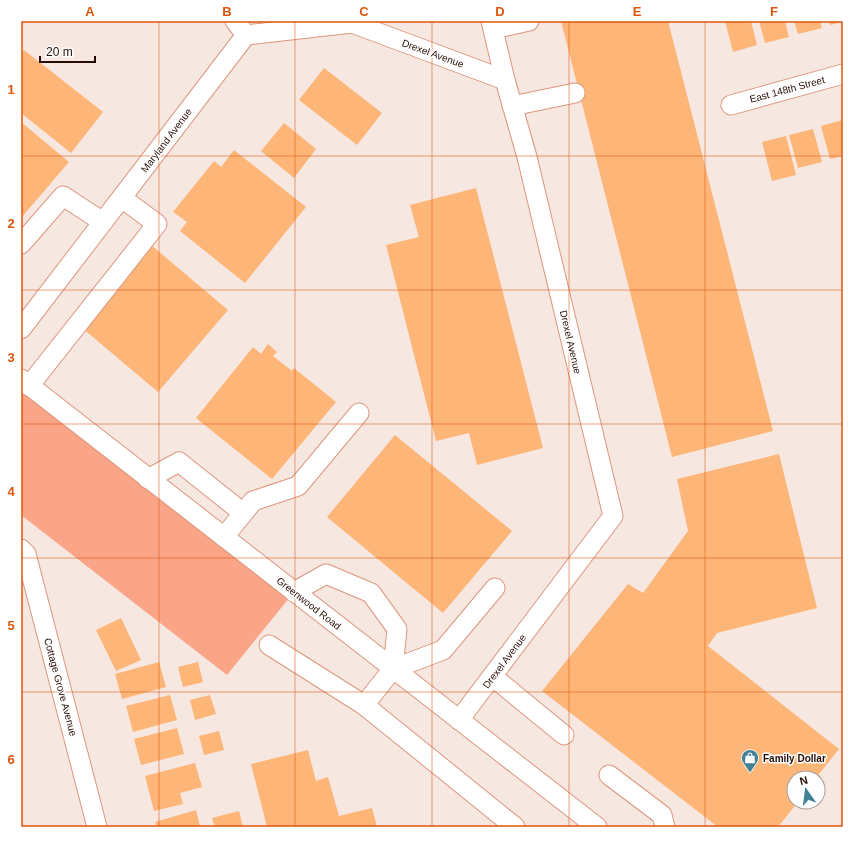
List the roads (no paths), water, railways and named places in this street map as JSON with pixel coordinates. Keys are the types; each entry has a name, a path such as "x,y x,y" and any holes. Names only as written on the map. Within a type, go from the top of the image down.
{"street":[{"path":"505,80 492,25 529,21"},
{"name":"Maryland Avenue","path":"21,329 122,198 240,28 363,24"},
{"name":"Drexel Avenue","path":"363,24 505,80 529,164 613,516 459,720"},
{"name":"East 148th Street","path":"731,105 843,74"},
{"path":"512,106 575,92"},
{"path":"21,244 63,196 103,222"},
{"path":"25,382 157,224 122,198"},
{"name":"Greenwood Road","path":"25,382 597,827"},
{"path":"224,537 253,501 298,486 359,413"},
{"path":"148,478 179,462 243,513"},
{"name":"Cottage Grove Avenue","path":"21,549 26,554 97,827"},
{"path":"294,592 326,574 371,593 397,629 393,669"},
{"path":"364,705 393,669 443,650 495,588"},
{"path":"269,646 364,705 515,827"},
{"path":"492,676 564,735"},
{"path":"609,775 662,815 665,827"}],"place":[{"name":"Family Dollar","path":"750,773"}]}
